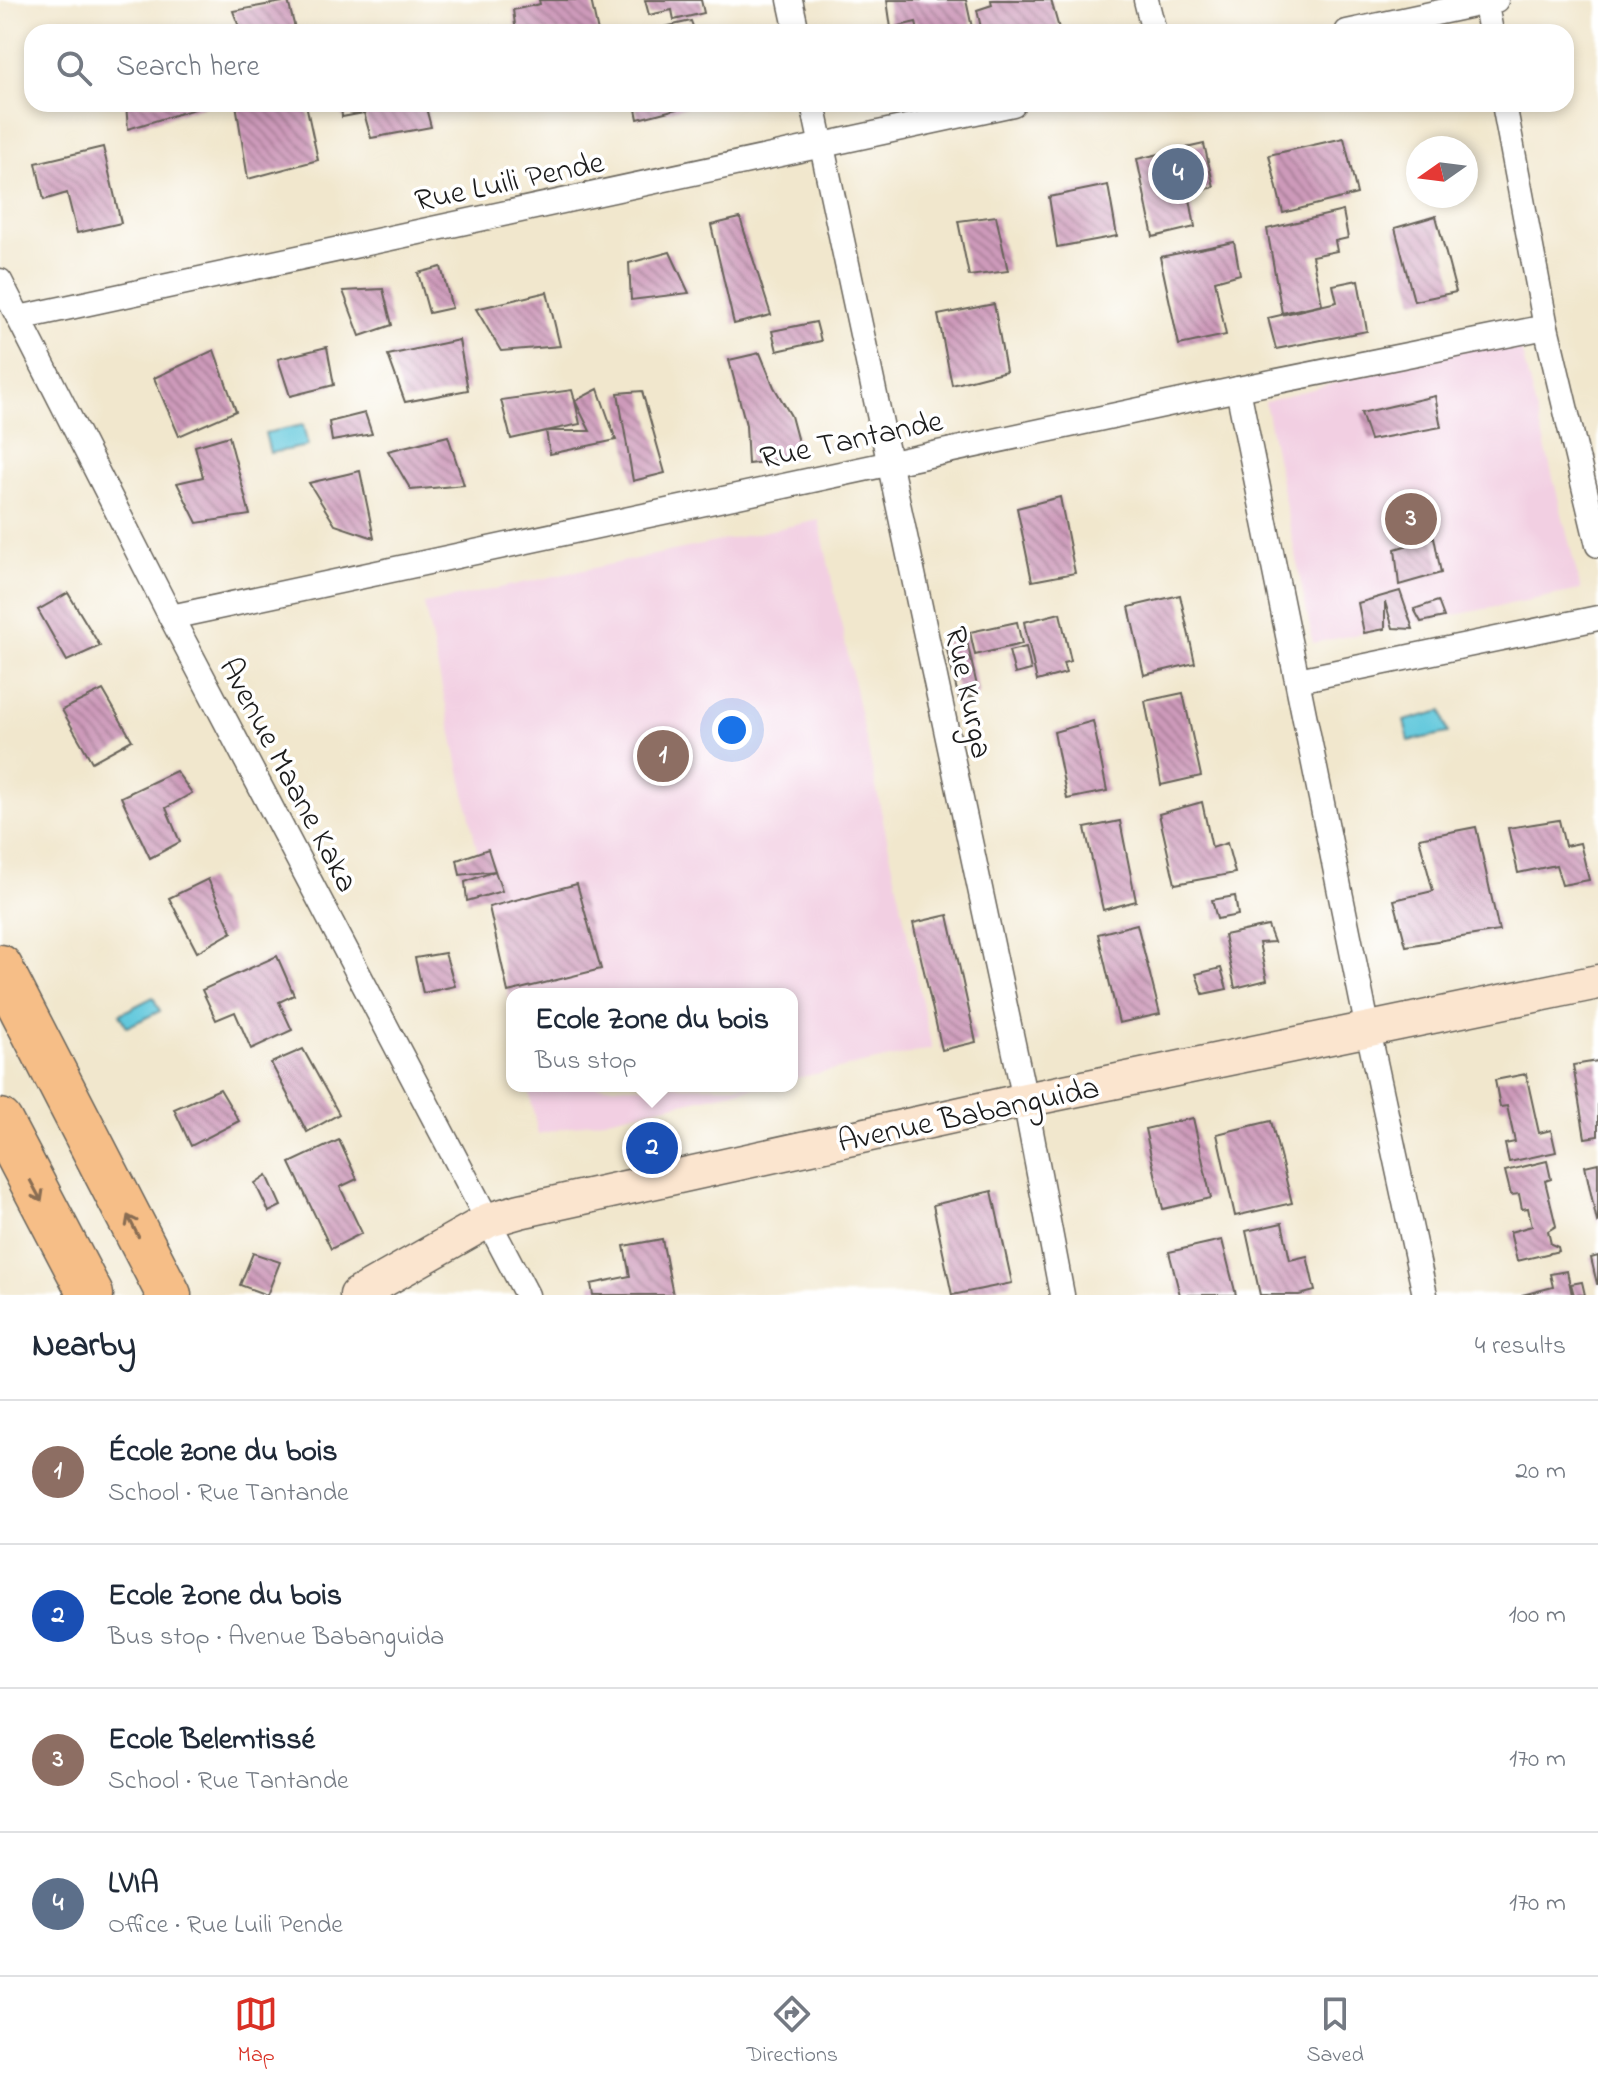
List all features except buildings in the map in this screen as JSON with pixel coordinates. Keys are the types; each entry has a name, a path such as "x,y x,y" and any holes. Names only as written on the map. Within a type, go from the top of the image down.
{"highway":[{"path":"0,967 169,1295"},
{"path":"0,1121 91,1295"}],"street":[{"path":"790,0 795,24"},
{"path":"1146,0 1152,24"},
{"path":"1384,24 1489,1 1490,24"},
{"name":"Rue Kurga","path":"815,112 1025,1100 1062,1295"},
{"name":"Rue Luili Pende","path":"19,318 976,112"},
{"path":"1506,112 1546,327 1598,545"},
{"name":"Avenue Maane Kaka","path":"0,281 171,617 527,1295"},
{"name":"Rue Tantande","path":"171,617 1238,389 1546,327"},
{"path":"1238,389 1425,1295"},
{"path":"1298,680 1598,618"},
{"name":"Avenue Babanguida","path":"357,1295 489,1220 649,1181 1025,1100 1598,982"}],"shaded area":[{"path":"1517,333 1581,590 1313,643 1265,402"},
{"path":"819,520 932,1049 798,1078 798,988 507,988 424,604"},
{"path":"529,1092 732,1092 538,1134"}],"water":[{"path":"303,425 308,446 270,453 265,433"},
{"path":"1442,711 1448,733 1409,741 1404,721"},
{"path":"153,997 160,1011 127,1027 120,1014"}],"place":[{"name":"LVIA","path":"1178,174"},
{"name":"Ecole Belemtissé","path":"1411,519"},
{"name":"École zone du bois","path":"663,756"},
{"name":"Ecole Zone du bois","path":"652,1148"}]}
